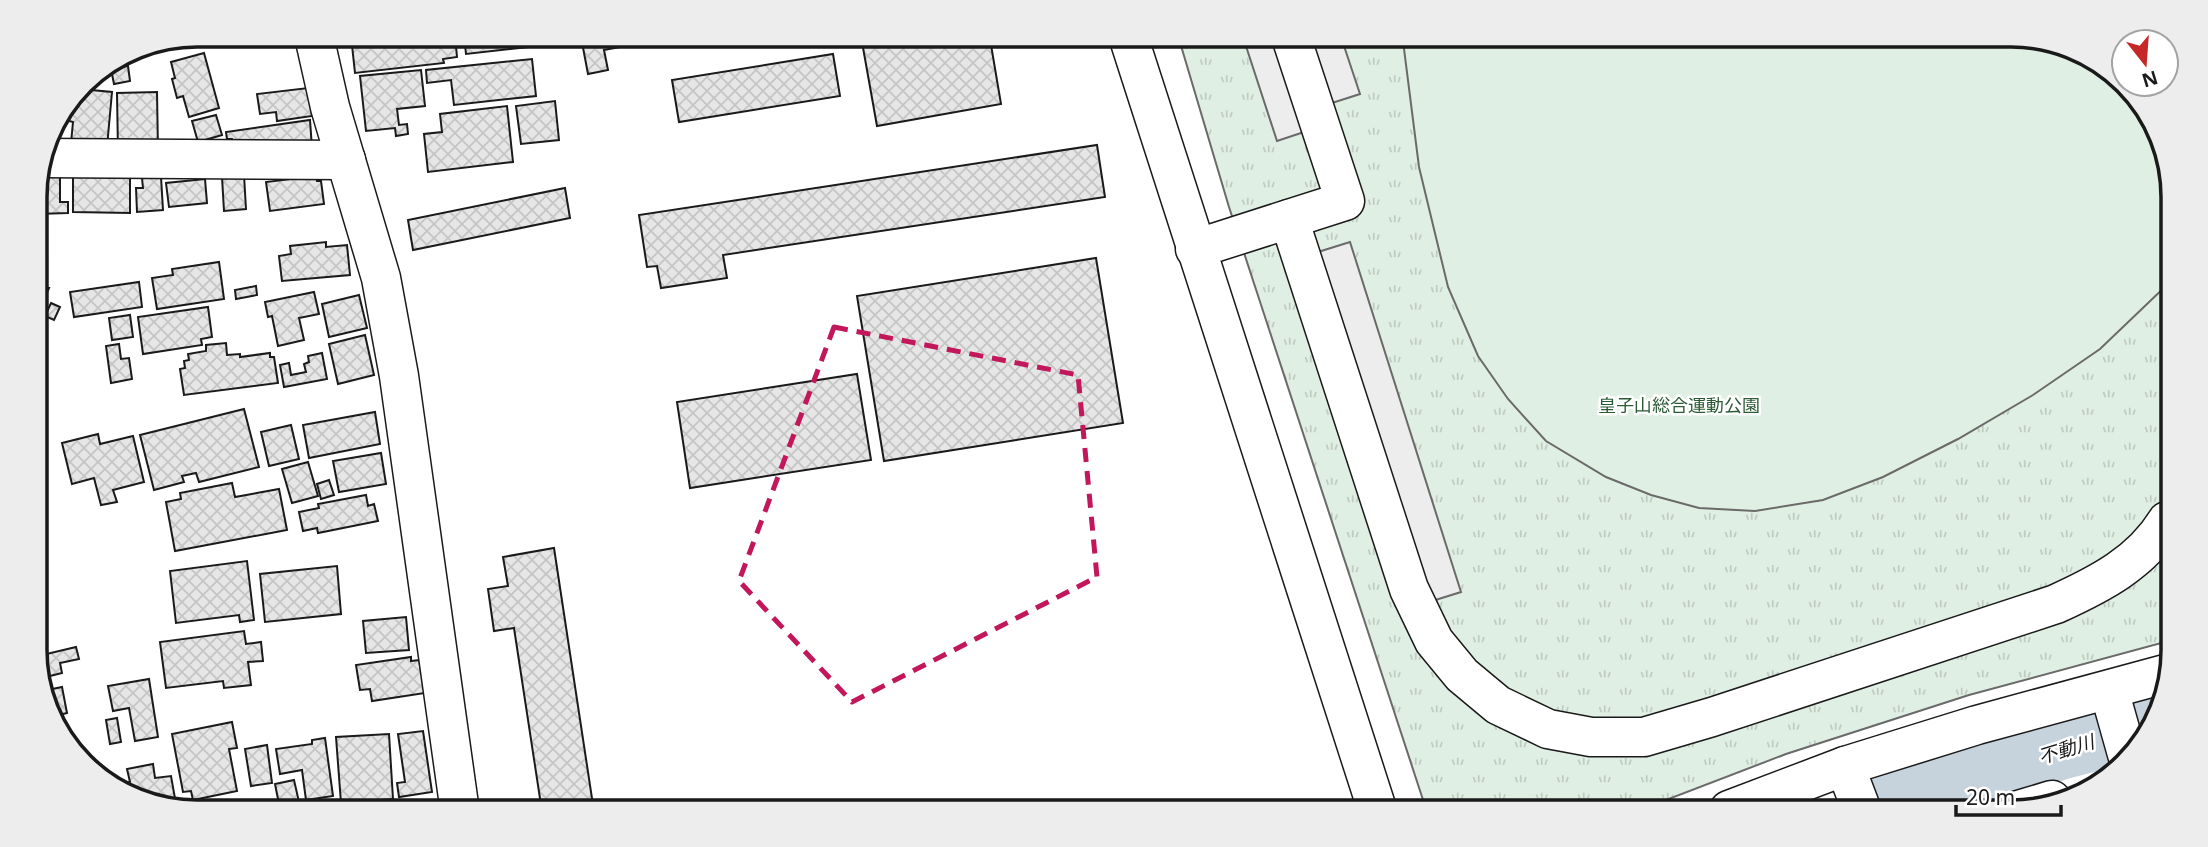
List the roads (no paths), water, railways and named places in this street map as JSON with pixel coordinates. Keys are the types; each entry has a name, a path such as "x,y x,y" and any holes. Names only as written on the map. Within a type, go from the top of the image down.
{"street":[{"path":"1132,47 1374,799"},
{"path":"1195,248 1345,201 1295,47"},
{"path":"317,48 330,107 381,278 397,363 458,800"},
{"path":"52,158 346,160"},
{"path":"1289,219 1409,589 1434,642 1462,675 1499,705 1548,729 1591,737 1644,737 1712,717 2056,604 2097,586 2136,559 2161,528"},
{"path":"1759,799 1977,725 2158,676"},
{"path":"2109,691 2125,746"},
{"path":"1846,768 1858,799"}],"waterway":[{"name":"不動川","path":"1902,799 2061,748 2138,728"}],"park label":[{"name":"皇子山総合運動公園","path":"1679,405"}]}
